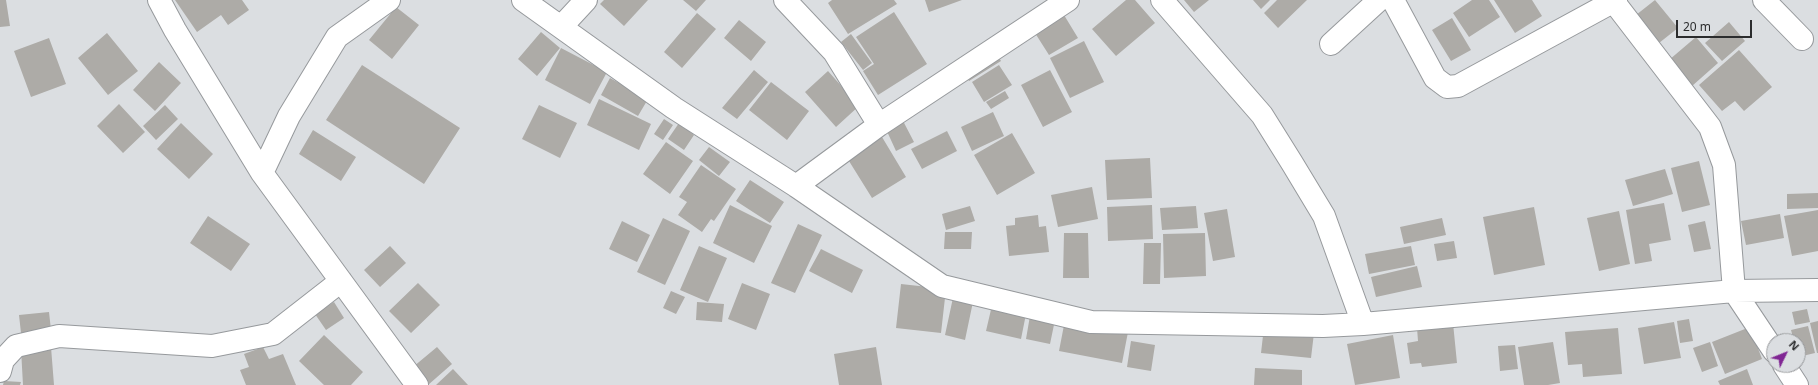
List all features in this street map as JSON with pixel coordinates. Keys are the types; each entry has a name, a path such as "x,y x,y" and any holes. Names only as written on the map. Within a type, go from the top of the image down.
{"street":[{"path":"158,0 262,173 417,385"},
{"path":"262,173 289,116 338,36 389,0"},
{"path":"523,0 674,108 796,186 942,286 1092,322 1323,326 1363,324 1734,291 1818,290"},
{"path":"561,27 586,0"},
{"path":"785,0 834,52 879,125"},
{"path":"796,186 879,125 1068,0"},
{"path":"1162,0 1262,115 1277,139 1324,216 1363,324"},
{"path":"1331,44 1379,0"},
{"path":"1393,0 1435,78 1447,86 1458,86 1615,1 1710,127 1724,165 1734,291 1766,339"},
{"path":"1764,0 1802,39"},
{"path":"0,371 3,360 16,346 60,336 212,346 273,334 341,281"},
{"path":"1789,373 1797,385"}],"building":[{"path":"0,0 6,0 10,26 0,27"},
{"path":"175,0 242,0 249,10 228,25 221,15 197,32"},
{"path":"604,0 648,0 624,26 600,4"},
{"path":"683,0 706,0 696,11"},
{"path":"832,0 894,0 897,4 848,34 828,3"},
{"path":"925,0 962,0 929,12"},
{"path":"1126,0 1135,0 1155,23 1116,56 1092,29"},
{"path":"1184,0 1209,0 1194,12"},
{"path":"1253,0 1270,0 1261,9"},
{"path":"1277,0 1307,0 1278,28 1264,13"},
{"path":"1472,0 1489,0 1500,17 1469,37 1453,13"},
{"path":"1494,0 1532,0 1542,16 1515,33"},
{"path":"1655,0 1678,28 1659,43 1636,15"},
{"path":"396,7 419,25 392,59 369,40"},
{"path":"894,12 927,64 878,95 863,71 874,64 856,37"},
{"path":"697,13 716,29 682,68 664,52"},
{"path":"1064,15 1078,38 1049,55 1035,33"},
{"path":"1452,18 1471,50 1451,61 1432,30"},
{"path":"739,20 766,42 751,61 724,38"},
{"path":"1729,22 1745,41 1722,61 1705,43"},
{"path":"541,32 560,48 537,76 518,59"},
{"path":"107,33 138,71 108,95 78,58"},
{"path":"851,34 872,63 863,70 841,42"},
{"path":"1696,37 1718,63 1692,86 1669,60"},
{"path":"49,38 66,84 31,97 14,51"},
{"path":"1084,41 1104,82 1070,98 1050,58"},
{"path":"561,48 607,72 590,104 545,80"},
{"path":"1739,50 1772,87 1744,111 1735,101 1722,111 1699,85"},
{"path":"995,51 1001,61 969,81 962,70"},
{"path":"159,62 181,83 155,111 133,90"},
{"path":"362,65 460,128 424,184 326,120"},
{"path":"999,65 1012,85 984,102 972,82"},
{"path":"754,70 768,82 737,119 722,108"},
{"path":"1050,70 1072,112 1043,127 1021,85"},
{"path":"828,71 859,106 836,127 805,92"},
{"path":"610,78 648,99 638,116 601,95"},
{"path":"771,82 809,111 787,140 749,110"},
{"path":"1005,91 1009,98 991,109 986,102"},
{"path":"599,99 651,124 639,150 587,125"},
{"path":"119,104 145,132 123,153 97,126"},
{"path":"165,105 178,119 156,140 143,126"},
{"path":"539,105 577,123 560,158 522,139"},
{"path":"993,112 1004,136 972,151 961,127"},
{"path":"664,119 673,125 663,140 654,134"},
{"path":"902,119 914,142 896,151 885,127"},
{"path":"181,123 213,154 189,179 157,149"},
{"path":"679,123 694,135 684,150 668,139"},
{"path":"313,130 356,157 341,181 299,154"},
{"path":"947,131 957,151 922,169 911,149"},
{"path":"879,132 906,177 872,198 844,153"},
{"path":"1012,133 1035,173 997,195 974,155"},
{"path":"666,142 693,161 670,194 643,174"},
{"path":"709,147 730,162 719,176 699,160"},
{"path":"1150,158 1152,198 1107,200 1105,160"},
{"path":"1699,161 1710,205 1682,212 1671,168"},
{"path":"701,165 736,189 714,221 711,219 702,232 678,215 687,202 679,197"},
{"path":"1665,169 1673,194 1633,206 1625,180"},
{"path":"750,180 784,202 770,223 736,201"},
{"path":"1092,187 1098,219 1058,227 1051,195"},
{"path":"1818,193 1818,208 1787,209 1787,194"},
{"path":"1664,203 1671,240 1649,244 1652,261 1635,264 1626,210"},
{"path":"730,205 772,226 754,263 713,243"},
{"path":"1152,205 1153,239 1108,241 1107,207"},
{"path":"970,206 975,221 946,230 942,214"},
{"path":"1196,206 1198,228 1162,230 1160,208"},
{"path":"1534,207 1545,265 1494,275 1483,217"},
{"path":"1227,209 1235,257 1213,261 1204,213"},
{"path":"1818,210 1818,251 1792,256 1784,216"},
{"path":"1619,211 1630,264 1599,271 1587,218"},
{"path":"1780,214 1784,238 1746,245 1741,221"},
{"path":"1038,215 1039,227 1046,226 1049,252 1009,256 1006,226 1015,225 1015,218"},
{"path":"208,216 250,244 231,271 190,243"},
{"path":"663,218 690,231 665,285 637,272"},
{"path":"1442,218 1446,235 1404,244 1400,227"},
{"path":"622,221 650,235 637,262 609,249"},
{"path":"1705,221 1711,249 1694,252 1688,225"},
{"path":"798,224 822,235 795,293 771,283"},
{"path":"945,232 972,232 971,249 944,249"},
{"path":"1064,233 1088,233 1089,278 1063,278"},
{"path":"1205,233 1206,276 1164,278 1163,234"},
{"path":"1454,241 1457,258 1437,261 1434,244"},
{"path":"1144,243 1161,243 1160,284 1143,284"},
{"path":"390,246 406,263 380,287 364,270"},
{"path":"699,246 727,258 708,302 680,290"},
{"path":"1411,246 1415,265 1369,274 1365,254"},
{"path":"821,249 863,270 852,293 809,271"},
{"path":"1417,266 1422,287 1376,297 1371,277"},
{"path":"418,283 440,305 411,333 389,311"},
{"path":"742,283 770,294 756,330 728,319"},
{"path":"901,284 946,289 941,333 896,328"},
{"path":"671,291 685,297 676,314 663,308"},
{"path":"954,293 974,297 965,340 945,335"},
{"path":"993,301 1027,309 1021,339 986,331"},
{"path":"334,302 344,318 326,330 315,314"},
{"path":"697,302 724,304 722,322 696,320"},
{"path":"1807,309 1810,322 1795,325 1792,312"},
{"path":"1031,310 1056,315 1050,344 1026,339"},
{"path":"49,312 51,330 21,333 19,315"},
{"path":"1689,319 1693,341 1680,343 1677,321"},
{"path":"1065,320 1128,332 1122,363 1059,351"},
{"path":"1818,321 1818,353 1817,353 1810,323"},
{"path":"1674,322 1681,358 1644,364 1638,328"},
{"path":"1453,323 1457,363 1422,367 1421,363 1410,364 1407,343 1418,341 1417,328"},
{"path":"1808,326 1815,353 1806,355 1806,333 1792,333 1791,330"},
{"path":"1264,327 1314,333 1311,358 1261,353"},
{"path":"1750,327 1762,359 1725,374 1712,342"},
{"path":"1618,328 1622,374 1583,377 1582,364 1568,365 1565,332"},
{"path":"324,335 363,372 351,385 324,385 299,361"},
{"path":"1393,335 1400,378 1355,385 1347,344"},
{"path":"1131,341 1155,345 1151,371 1127,367"},
{"path":"1553,342 1560,383 1548,385 1524,385 1518,347"},
{"path":"1710,342 1718,366 1702,372 1693,348"},
{"path":"1515,345 1518,369 1500,371 1498,346"},
{"path":"51,347 54,385 23,385 21,349"},
{"path":"263,347 269,359 283,354 296,385 246,385 240,370 249,367 244,354"},
{"path":"437,347 452,364 428,385 413,367"},
{"path":"876,347 882,385 839,385 834,354"},
{"path":"1255,368 1302,370 1302,385 1254,385"},
{"path":"453,369 468,385 436,385"},
{"path":"1747,369 1753,385 1720,385 1718,381"},
{"path":"4,381 21,382 20,385 3,385"}]}
